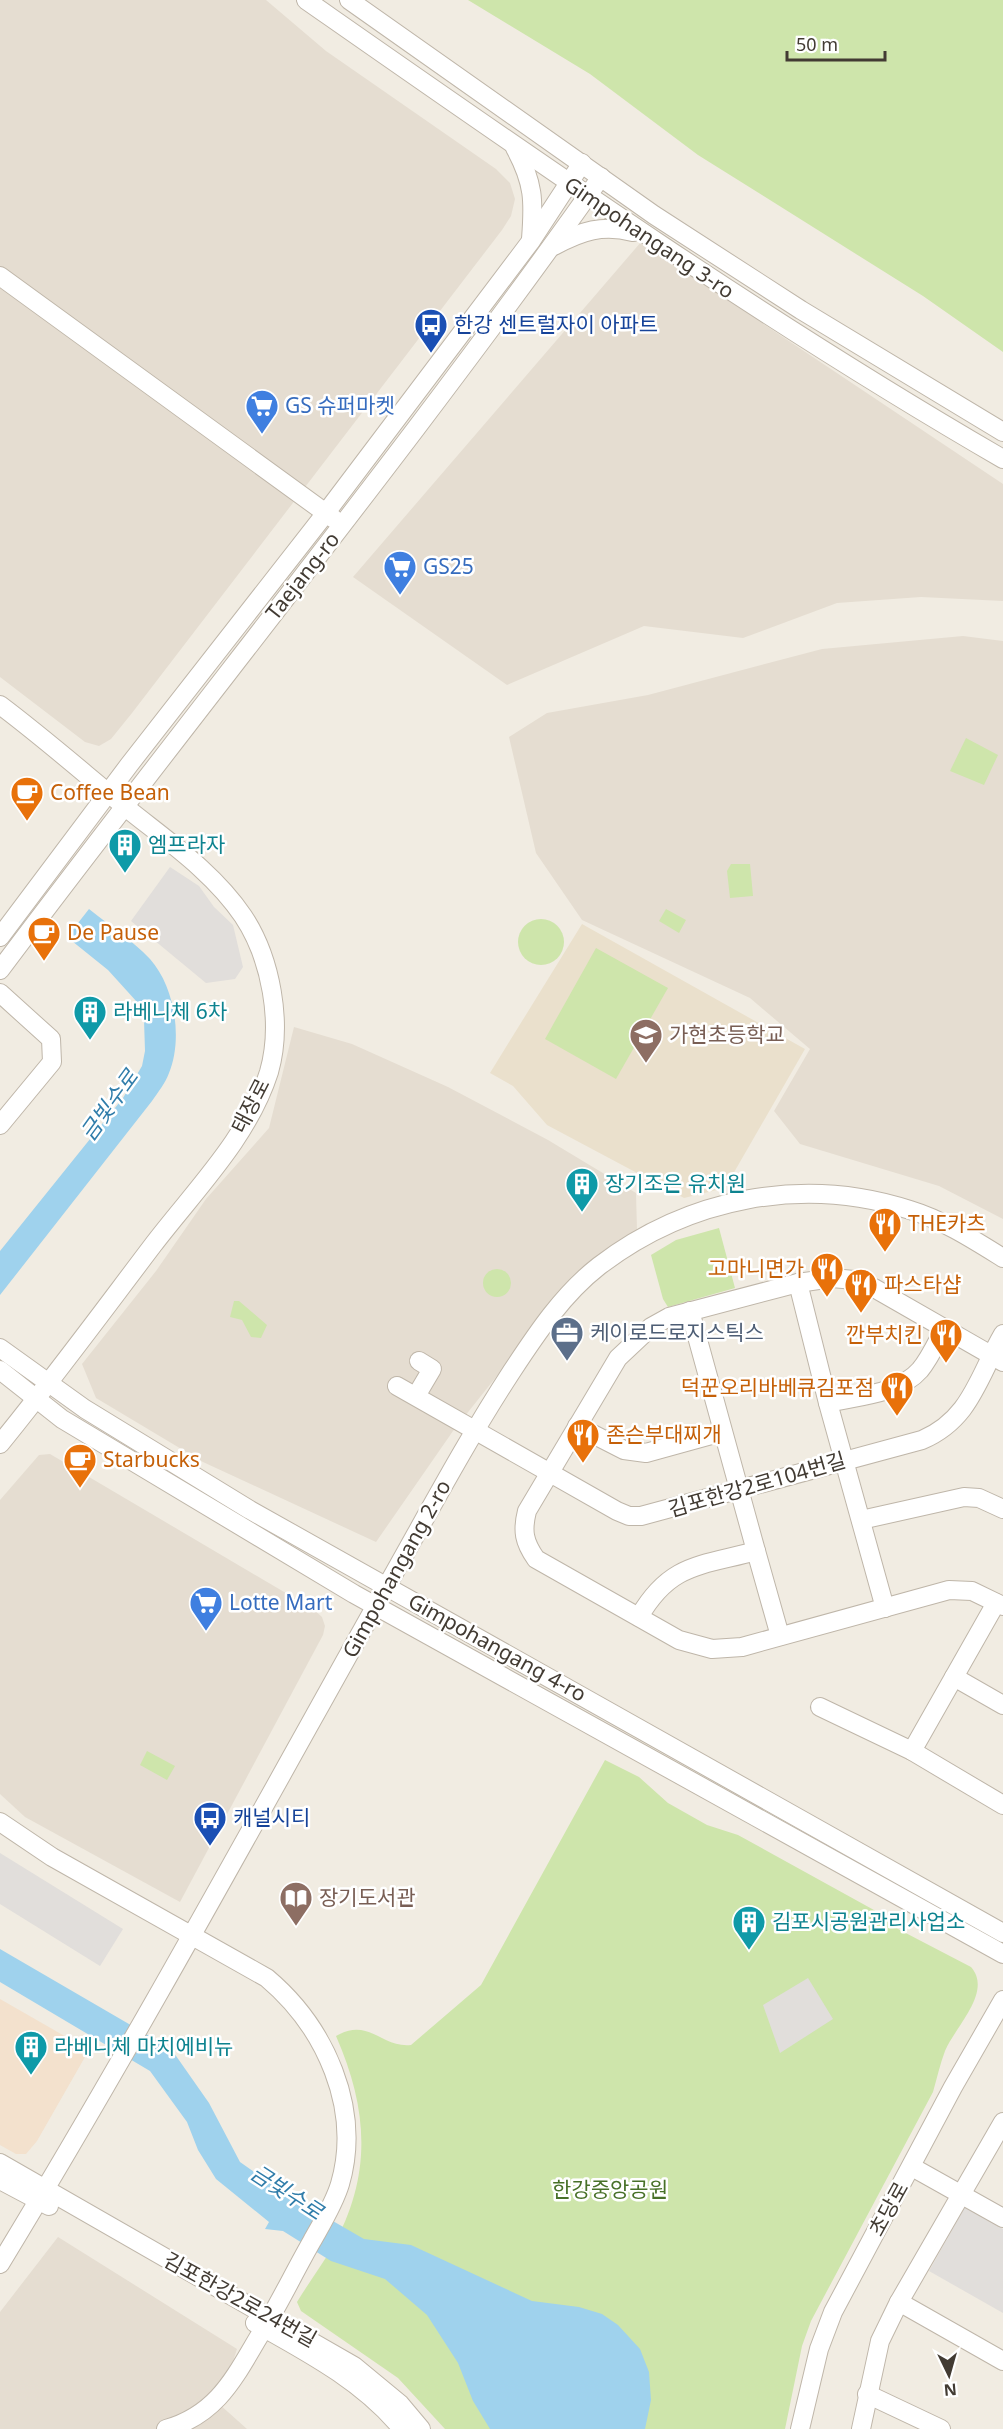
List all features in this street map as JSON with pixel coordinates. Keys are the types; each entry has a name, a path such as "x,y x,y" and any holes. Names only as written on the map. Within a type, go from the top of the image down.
{"street":[{"name":"Gimpohangang 3-ro","path":"306,0 643,235 865,378 1003,459"},
{"name":"Gimpohangang 3-ro","path":"349,0 600,177 801,310 1003,432"},
{"path":"513,144 532,185 534,202 531,241"},
{"path":"0,937 325,514 531,241 582,163"},
{"name":"Taejang-ro","path":"0,970 124,806 342,526 550,248 600,177"},
{"path":"550,248 578,233 602,227 615,227 643,235"},
{"path":"0,276 342,526"},
{"name":"태장로","path":"0,705 200,868 228,895 245,919 259,947 269,979 273,1006 273,1054 268,1073 242,1130 0,1444"},
{"path":"0,993 51,1039 52,1062 0,1125"},
{"name":"Gimpohangang 2-ro","path":"0,2264 71,2147 193,1933 474,1429 534,1337 571,1293 596,1268 660,1227 724,1204 782,1194 833,1193 874,1199 914,1211 976,1241 1003,1258"},
{"path":"912,1751 999,1604 972,1591 960,1589 742,1647 712,1649 679,1640 536,1559 529,1550 523,1527 527,1511 618,1358 651,1327 690,1311 798,1283 832,1278 854,1280 874,1288 997,1359"},
{"path":"798,1283 828,1403 885,1608"},
{"path":"690,1311 780,1636"},
{"path":"828,1403 898,1387 909,1381 922,1368 945,1329"},
{"name":"김포한강2로104번길","path":"397,1386 629,1516 664,1511 922,1440 939,1433 966,1407 997,1359 1003,1334"},
{"name":"Gimpohangang 4-ro","path":"3,1350 48,1384 250,1510 1003,1933"},
{"path":"416,1396 432,1369 418,1361"},
{"name":"Gimpohangang 4-ro","path":"0,1370 62,1419 376,1606 1003,1954"},
{"path":"577,1426 624,1450 646,1453 722,1432"},
{"path":"861,1520 964,1497 979,1498 1003,1509"},
{"path":"639,1617 650,1598 670,1577 687,1569 756,1551"},
{"path":"954,1677 1003,1705"},
{"path":"819,1707 912,1751 1003,1805"},
{"path":"0,1822 52,1857 193,1933 274,1984 308,2019 323,2046 341,2095 345,2123 344,2166 333,2202 267,2323 213,2406 187,2423 166,2429"},
{"name":"초당로","path":"806,2427 819,2349 833,2312 953,2087 1003,2000"},
{"path":"861,2429 880,2341 899,2302 1003,2121"},
{"path":"0,2163 42,2195"},
{"path":"912,2167 1003,2218"},
{"path":"0,2180 42,2195"},
{"name":"김포한강2로24번길","path":"42,2195 267,2323 354,2366 400,2404 421,2429"},
{"path":"899,2302 1003,2361"},
{"name":"김포한강2로24번길","path":"267,2323 341,2374 389,2413 402,2429"},
{"path":"867,2394 941,2429"}],"shaded area":[{"path":"0,0 266,0 326,51 496,169 510,183 515,199 511,216 502,230 132,713 111,739 99,746 85,742 0,677"},
{"path":"641,242 1003,484 1003,601 921,597 837,603 743,638 644,626 507,685 353,577"},
{"path":"963,636 1003,641 1003,1219 939,1186 800,1144 774,1111 810,1049 750,998 582,920 536,853 509,737 547,713 648,695 822,649"},
{"path":"170,867 199,886 214,907 233,925 243,967 235,979 206,983 131,921"},
{"name":"가현초등학교","path":"582,924 805,1049 725,1188 684,1198 547,1125 513,1086 490,1073"},
{"path":"294,1027 352,1044 448,1087 548,1140 636,1193 637,1230 563,1293 453,1431 376,1542 203,1462 96,1398 82,1364 156,1271 206,1199 269,1128"},
{"path":"50,1454 313,1609 322,1617 325,1626 323,1635 180,1902 25,1817 0,1794 0,1500 39,1455"},
{"path":"0,1853 123,1929 100,1966 0,1904"},
{"path":"808,1978 833,2019 780,2053 763,2005"},
{"path":"0,1999 89,2050 37,2141 26,2154 16,2154 0,2145"},
{"path":"965,2207 1003,2229 1003,2313 929,2271"},
{"path":"58,2237 237,2349 219,2404 247,2429 0,2429 0,2312"}],"green space":[{"path":"468,0 1003,0 1003,352 923,296 698,155 590,74"},
{"path":"966,738 998,755 984,785 950,771"},
{"path":"731,864 750,864 753,896 730,898 727,871"},
{"path":"666,909 686,920 679,933 659,921"},
{"path":"541,919 550,920 558,925 563,933 563,951 558,959 550,964 541,965 532,964 524,959 519,951 518,942 519,933 524,925 532,920"},
{"path":"596,948 668,988 616,1079 545,1039"},
{"path":"719,1228 735,1288 668,1307 663,1299 651,1255 676,1240"},
{"path":"497,1269 507,1273 511,1283 507,1293 497,1297 487,1293 483,1283 487,1273"},
{"path":"234,1301 239,1301 267,1325 261,1338 251,1337 242,1320 230,1317"},
{"path":"147,1751 175,1766 167,1780 140,1765"},
{"name":"한강중앙공원","path":"605,1760 639,1777 668,1803 707,1825 738,1835 883,1915 898,1929 971,1967 977,1977 978,1987 975,1998 945,2051 933,2092 811,2321 802,2346 785,2429 445,2429 398,2378 301,2311 297,2302 332,2248 345,2221 360,2168 360,2116 347,2063 336,2036 347,2031 366,2031 391,2042 411,2045 481,1985"}],"water":[{"path":"89,909 136,945 159,971 171,998 174,1014 176,1029 173,1059 166,1081 152,1101 0,1295 0,1251 123,1098 142,1066 145,1051 144,1020 137,1002 108,970 67,937"},
{"path":"0,1949 165,2045 174,2053 209,2103 240,2162 281,2191 364,2239 411,2245 532,2301 579,2307 602,2314 618,2325 640,2349 649,2372 651,2400 645,2429 490,2429 473,2401 458,2363 427,2315 385,2279 331,2261 283,2231 265,2229 269,2222 216,2179 198,2150 187,2122 150,2071 0,1982"}],"place":[{"name":"한강 센트럴자이 아파트","path":"431,354"},
{"name":"GS 슈퍼마켓","path":"262,435"},
{"name":"GS25","path":"400,596"},
{"name":"Coffee Bean","path":"27,822"},
{"name":"엠프라자","path":"125,874"},
{"name":"De Pause","path":"44,962"},
{"name":"라베니체 6차","path":"90,1041"},
{"name":"가현초등학교","path":"646,1064"},
{"name":"장기조은 유치원","path":"582,1213"},
{"name":"THE카츠","path":"885,1253"},
{"name":"고마니면가","path":"827,1298"},
{"name":"파스타샵","path":"861,1314"},
{"name":"케이로드로지스틱스","path":"567,1362"},
{"name":"깐부치킨","path":"946,1364"},
{"name":"덕꾼오리바베큐김포점","path":"897,1417"},
{"name":"존슨부대찌개","path":"583,1464"},
{"name":"Starbucks","path":"80,1489"},
{"name":"Lotte Mart","path":"206,1632"},
{"name":"캐널시티","path":"210,1847"},
{"name":"장기도서관","path":"296,1927"},
{"name":"김포시공원관리사업소","path":"749,1951"},
{"name":"라베니체 마치에비뉴","path":"31,2076"}],"water label":[{"name":"금빛수로","path":"109,1105"},
{"name":"금빛수로","path":"287,2192"}]}
